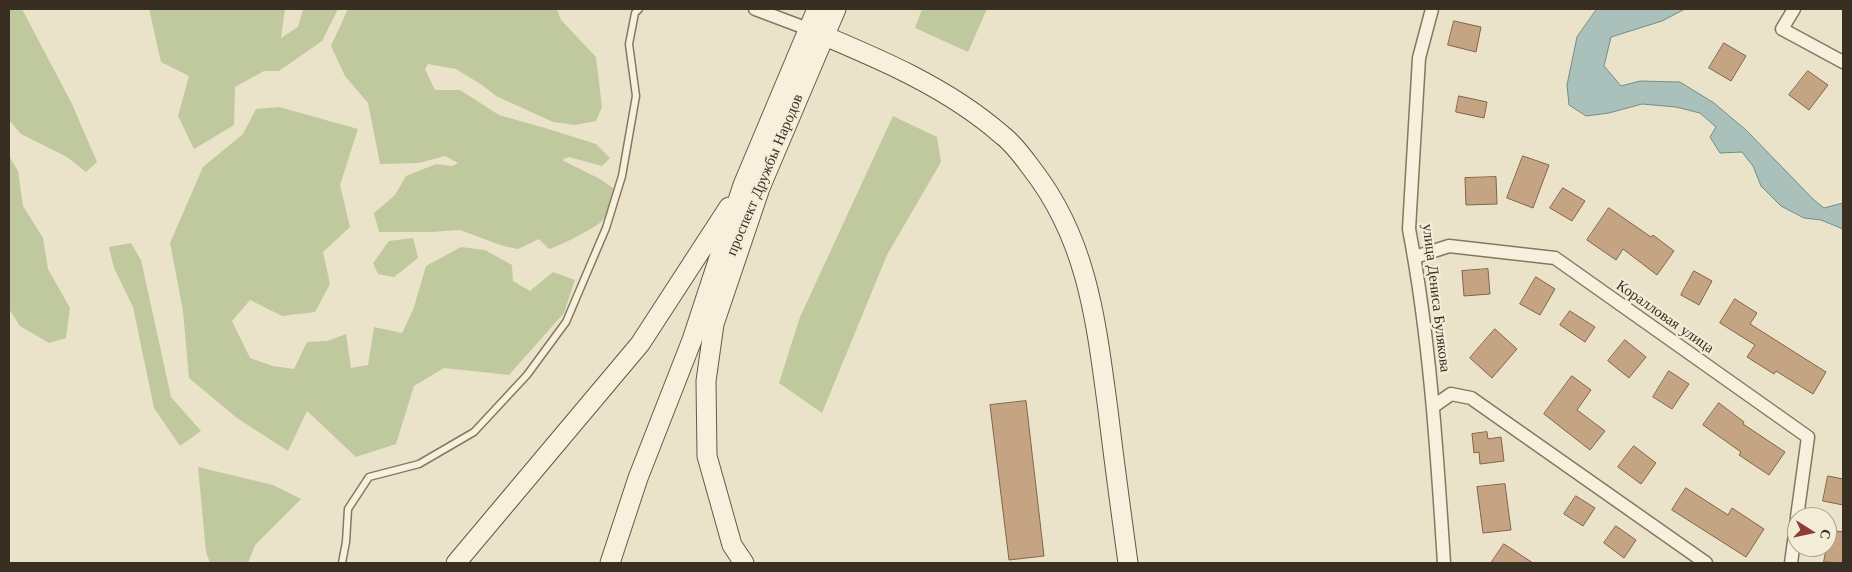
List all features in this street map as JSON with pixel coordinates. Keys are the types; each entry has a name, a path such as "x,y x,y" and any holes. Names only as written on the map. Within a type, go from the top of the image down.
{"main road":[{"name":"проспект Дружбы Народов","path":"816,32 817,9"},
{"name":"проспект Дружбы Народов","path":"610,563 638,478 751,188 816,32 836,9"},
{"path":"816,32 921,80 978,115 1003,135 1023,156 1043,182 1074,239 1084,271 1097,332 1128,563"},
{"path":"456,563 640,344 751,188"},
{"path":"744,563 732,545 706,456 706,382 714,324 751,188"}],"street":[{"path":"755,9 816,32"},
{"name":"улица Дениса Булякова","path":"1432,9 1419,58 1409,229 1415,257 1434,406 1444,563"},
{"path":"1794,9 1782,29 1843,62"},
{"name":"Коралловая улица","path":"1415,257 1449,246 1555,258 1808,437 1798,507"},
{"path":"1434,406 1451,394 1471,398 1706,563"}],"lane":[{"path":"342,563 346,542 348,509 368,477 420,464 474,432 527,375 566,322 606,228 622,176 636,96 629,44 635,14 639,9"}],"green space":[{"path":"9,9 22,9 72,104 97,162 86,172 67,157 21,134 9,120"},
{"path":"149,9 285,9 281,38 298,27 303,9 338,9 322,41 279,71 264,71 235,87 234,125 194,149 178,116 189,76 161,62"},
{"path":"348,9 557,9 561,20 596,57 602,107 596,121 575,125 553,122 496,96 456,69 428,64 425,69 435,90 460,90 499,115 596,144 610,158 602,166 569,157 562,160 600,179 616,190 603,220 584,233 549,249 539,239 518,249 503,246 460,230 379,232 374,213 395,195 406,176 436,164 452,166 458,163 445,156 419,163 380,164 368,103 345,76 331,46"},
{"path":"922,9 987,9 968,52 915,28"},
{"path":"279,107 358,129 340,185 350,227 323,252 330,284 315,312 282,316 250,300 232,321 250,358 273,366 294,369 307,342 327,341 346,334 351,368 368,365 374,327 402,333 413,310 426,266 461,247 485,250 512,265 513,281 530,291 553,272 575,280 564,313 509,375 444,368 414,386 396,444 356,457 307,411 288,451 237,418 189,378 183,311 170,243 203,167 243,134 256,109"},
{"path":"893,116 937,137 941,162 887,255 822,413 779,383 800,317"},
{"path":"9,156 18,171 23,206 43,238 48,269 70,308 66,338 49,343 20,326 9,309"},
{"path":"413,238 418,258 394,277 378,274 373,263 389,241"},
{"path":"131,243 141,260 171,397 201,431 180,446 154,408 133,307 114,268 109,247"},
{"path":"198,467 273,485 301,499 255,545 248,563 210,563 206,552"}],"water":[{"path":"1597,9 1685,9 1662,21 1611,37 1604,66 1621,86 1640,81 1680,82 1714,103 1746,130 1824,208 1843,203 1843,229 1821,220 1804,218 1781,206 1761,186 1753,166 1742,152 1720,153 1710,137 1716,127 1700,113 1676,107 1642,104 1609,113 1586,116 1569,105 1567,85 1577,37"}],"building":[{"path":"1454,21 1481,27 1476,52 1448,45"},
{"path":"1724,43 1746,56 1731,81 1709,68"},
{"path":"1808,71 1828,85 1809,110 1789,95"},
{"path":"1459,96 1487,102 1484,118 1456,112"},
{"path":"1523,156 1549,165 1533,208 1507,198"},
{"path":"1496,177 1497,204 1466,205 1465,178"},
{"path":"1563,188 1585,201 1572,221 1550,208"},
{"path":"1609,208 1651,237 1653,235 1674,251 1657,275 1623,249 1616,260 1587,240"},
{"path":"1488,269 1490,294 1464,296 1462,271"},
{"path":"1694,271 1712,281 1699,305 1681,295"},
{"path":"1536,277 1555,289 1540,315 1520,304"},
{"path":"1735,299 1757,313 1750,324 1826,372 1813,394 1776,371 1774,374 1747,357 1755,345 1720,323"},
{"path":"1570,311 1595,327 1585,342 1560,325"},
{"path":"1495,329 1517,349 1492,378 1470,358"},
{"path":"1625,340 1646,357 1629,378 1608,361"},
{"path":"1669,371 1689,384 1672,409 1653,397"},
{"path":"1572,376 1591,390 1577,410 1605,431 1590,450 1544,414"},
{"path":"1026,401 1044,556 1009,560 990,405"},
{"path":"1719,403 1744,422 1743,424 1785,452 1769,475 1739,455 1741,452 1703,425"},
{"path":"1487,432 1488,439 1501,437 1504,461 1480,464 1479,452 1474,453 1472,434"},
{"path":"1634,446 1656,463 1641,484 1618,467"},
{"path":"1828,476 1843,479 1843,505 1823,501"},
{"path":"1505,484 1511,530 1483,533 1477,487"},
{"path":"1686,488 1728,515 1732,508 1764,529 1746,557 1672,510"},
{"path":"1576,496 1595,508 1583,526 1564,514"},
{"path":"1616,526 1636,540 1624,558 1604,543"},
{"path":"1837,531 1843,532 1843,563 1824,562 1825,557 1837,557"},
{"path":"1504,544 1533,563 1491,563"}]}
